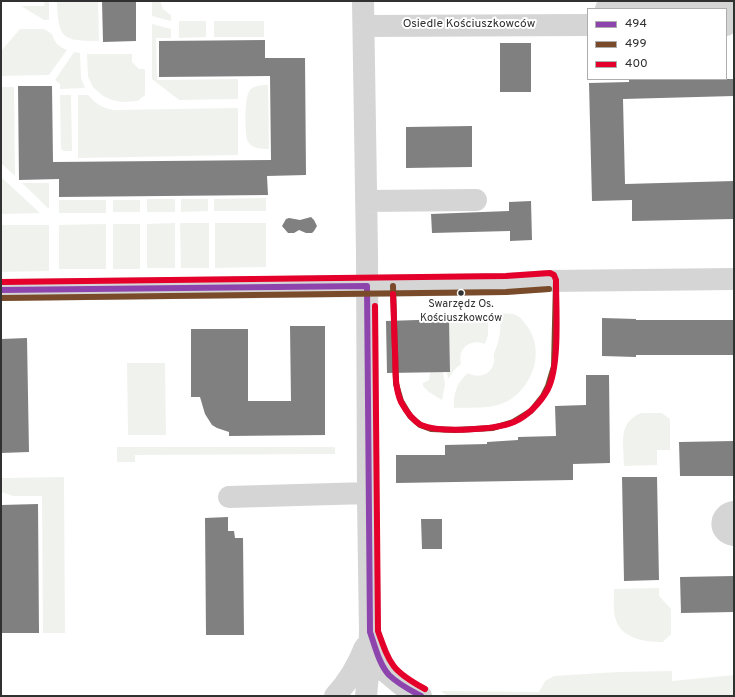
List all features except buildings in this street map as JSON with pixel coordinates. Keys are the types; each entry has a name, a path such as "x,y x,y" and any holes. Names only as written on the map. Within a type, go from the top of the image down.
{"street":[{"path":"364,1 370,632 366,696"},
{"path":"608,8 623,2 719,3 729,10 730,15 727,22"},
{"name":"Osiedle Kościuszkowców","path":"364,26 583,23"},
{"path":"366,201 476,200"},
{"path":"1,290 511,284 734,279"},
{"path":"229,497 368,493"},
{"path":"734,512 728,513 722,523 725,531 734,534"},
{"path":"370,632 373,643 386,672 415,693"},
{"path":"335,696 355,670 370,632"},
{"path":"369,696 376,690 385,686 394,685 415,693"}],"shaded area":[{"path":"45,1 49,1 49,20 44,20 21,6 44,6"},
{"path":"57,1 98,1 99,41 77,40 64,35 59,23"},
{"path":"152,1 160,1 163,9 171,15 171,21 152,16"},
{"path":"179,21 206,21 206,37 179,38"},
{"path":"214,21 264,21 264,37 214,37"},
{"path":"152,24 171,29 171,38 156,38 157,80 238,79 238,99 179,100 152,79"},
{"path":"20,29 44,29 52,34 59,46 67,50 49,75 1,76 1,51"},
{"path":"74,52 80,53 81,78 85,88 60,89 60,84 55,80"},
{"path":"87,54 132,54 132,62 139,69 145,69 145,95 138,101 122,102 103,96 93,87 88,77"},
{"path":"268,85 269,149 259,149 251,145 247,140 245,122 246,106 248,94 252,88"},
{"path":"1,87 14,87 15,176 1,163"},
{"path":"60,95 71,95 72,151 64,151 61,149"},
{"path":"78,95 88,95 99,105 113,110 238,108 238,155 78,158"},
{"path":"1,177 40,213 1,214"},
{"path":"22,183 49,183 49,209"},
{"path":"266,198 266,211 214,211 214,199"},
{"path":"147,199 175,199 175,212 147,212"},
{"path":"181,199 208,199 208,211 181,212"},
{"path":"59,200 106,200 106,213 59,213"},
{"path":"113,200 140,200 140,212 113,212"},
{"path":"175,223 175,268 147,268 147,224"},
{"path":"180,223 209,223 209,268 181,268"},
{"path":"215,223 266,223 266,267 215,268"},
{"path":"106,224 106,269 59,269 59,225"},
{"path":"113,224 140,224 140,269 113,269"},
{"path":"1,225 49,225 49,271 1,272"},
{"path":"445,313 488,314 488,335 485,344 475,342 466,346 461,353 461,364 455,369 448,379 447,372 450,372 449,320 445,319"},
{"path":"501,313 513,314 519,317 527,326 532,335 536,355 531,375 519,392 505,403 484,407 454,408 456,389 461,380 468,373 476,376 484,375 488,373 493,366 494,354 500,333"},
{"path":"127,363 165,363 166,435 128,435"},
{"path":"430,372 443,372 445,384 442,400 429,392 423,386 423,383 429,380"},
{"path":"641,413 662,413 670,419 670,450 657,450 657,465 624,466 623,442 625,428 633,417"},
{"path":"117,447 335,447 335,454 135,455 135,462 117,462"},
{"path":"64,477 65,633 43,633 42,496 13,496 1,492 1,478"},
{"path":"659,588 659,596 671,609 671,634 663,642 641,640 628,635 622,630 615,617 614,589"},
{"path":"672,671 672,681 734,675 734,696 447,696 441,691 539,692 545,681 554,676 618,672"}],"transit line":[{"name":"400","path":"1,282 506,276 550,273 554,275 556,280 556,351 552,379 548,389 538,404 514,422 494,427 454,430 430,427 418,423 405,409 397,390 393,294"},
{"name":"499","path":"393,286 396,384 401,401 410,416 420,425 431,429 455,430 493,428 513,422 531,411 543,396 548,386 554,366 556,281"},
{"name":"494","path":"367,286 370,632 380,660 389,675 400,684 421,696"},
{"name":"494","path":"1,290 367,286"},
{"name":"499","path":"1,298 506,292 549,289"},
{"name":"400","path":"375,306 378,631 389,660 405,677 425,689"}],"place":[{"name":"Swarzędz Os. Kościuszkowców","path":"461,293"}]}
